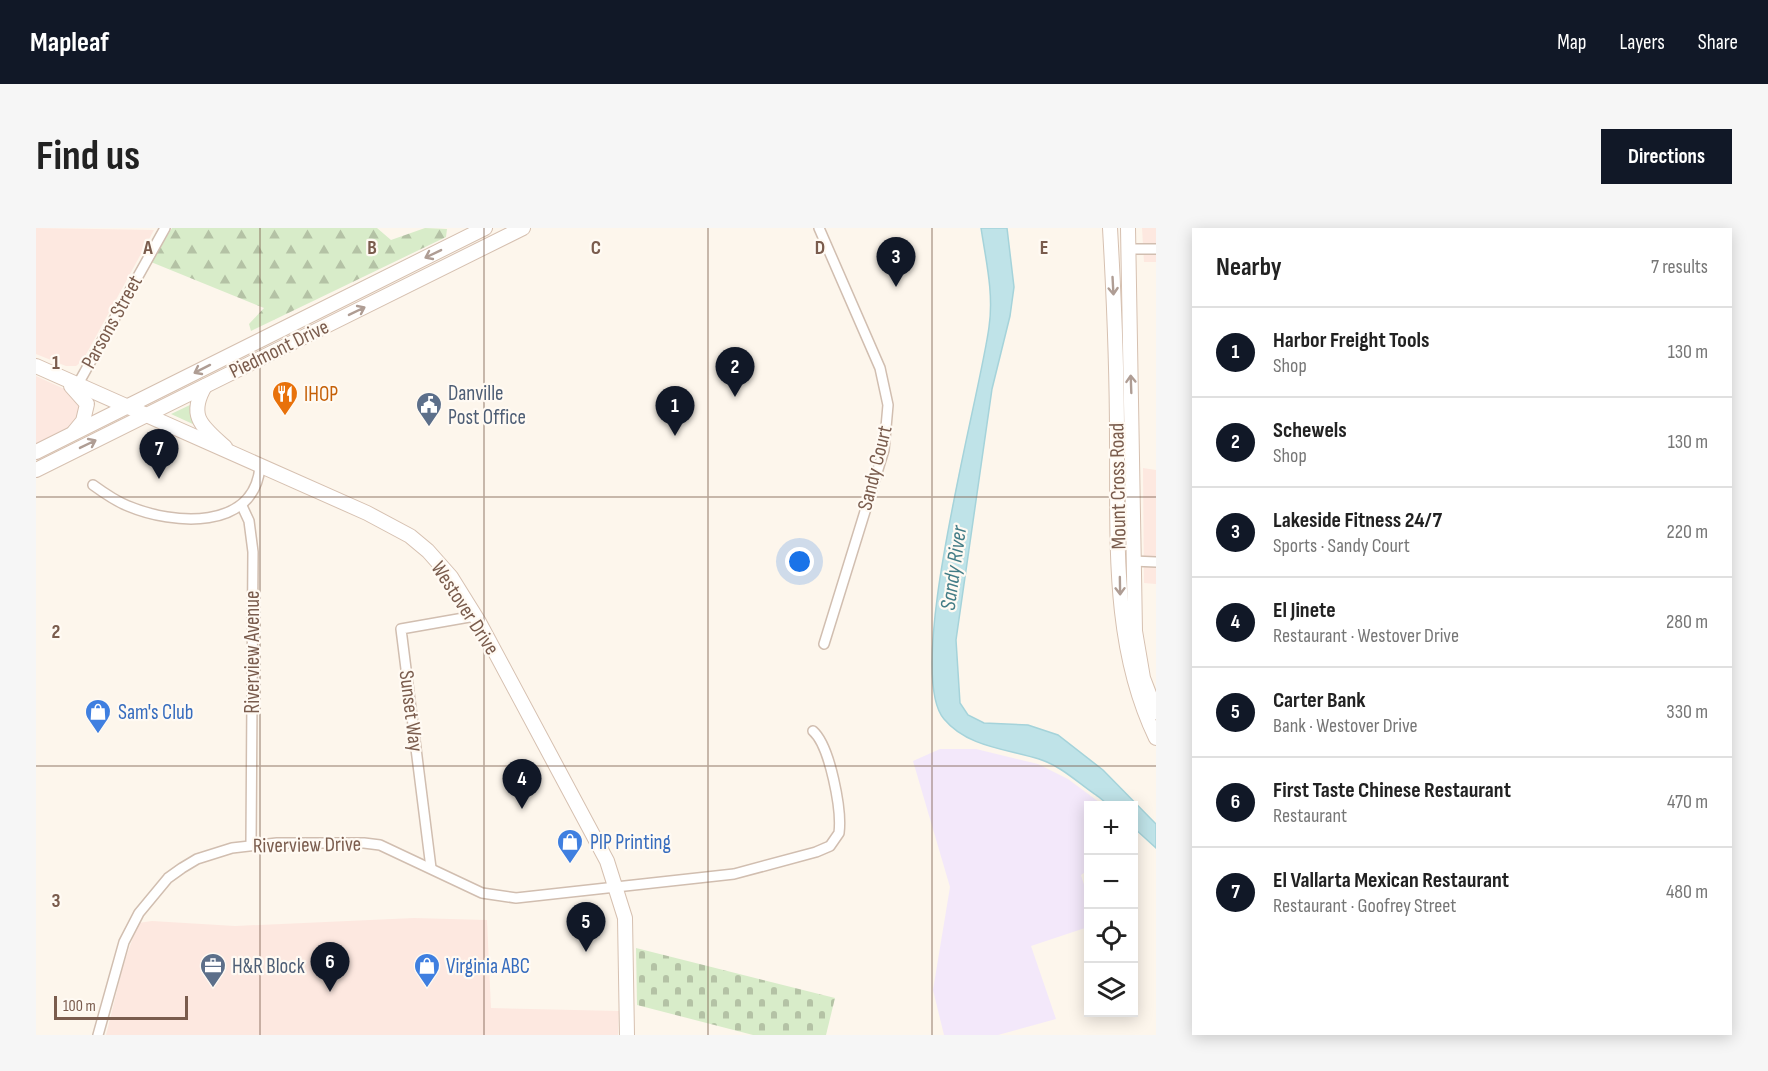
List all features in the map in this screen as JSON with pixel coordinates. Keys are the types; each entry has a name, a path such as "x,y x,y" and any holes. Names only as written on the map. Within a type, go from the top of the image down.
{"main road":[{"name":"Piedmont Drive","path":"36,452 485,228"},
{"name":"Piedmont Drive","path":"36,470 523,228"},
{"name":"Mount Cross Road","path":"1110,228 1116,356 1120,611 1136,694 1156,738"},
{"name":"Mount Cross Road","path":"1128,228 1133,561 1138,656 1156,712"},
{"name":"Westover Drive","path":"36,366 367,513 410,536 441,565 475,616 602,850 617,888 625,918 627,1035"},
{"path":"60,377 82,396 87,404 83,421 73,434"},
{"path":"205,386 197,406 201,425 235,456"}],"street":[{"name":"Parsons Street","path":"78,384 165,228"},
{"name":"Sandy Court","path":"819,228 880,368 888,420 884,450 824,644"},
{"path":"1128,249 1156,249"},
{"path":"93,485 128,506 162,516 202,518 216,516 242,506 256,488 260,467"},
{"name":"Riverview Avenue","path":"242,506 249,521 252,552 250,844"},
{"path":"1133,561 1156,562"},
{"name":"Sunset Way","path":"431,868 400,629 475,616"},
{"name":"Riverview Drive","path":"98,1035 124,942 135,920 168,878 197,860 250,844 364,843 394,850 482,893 501,897 617,888 734,874 830,846 836,840 840,826 828,755 822,741 813,731"}],"shaded area":[{"path":"36,228 154,230 83,360 76,366 66,366 36,354"},
{"path":"1142,228 1156,228 1156,262 1144,262"},
{"path":"36,376 71,392 81,405 81,414 71,427 36,445"},
{"path":"1143,468 1156,470 1156,584 1144,583"},
{"path":"940,749 976,749 1038,764 1068,779 1098,801 1084,801 1084,873 1081,875 1084,885 1084,928 1031,946 1056,1019 998,1035 944,1035 933,990 950,887 913,761"},
{"path":"414,918 487,920 491,1008 619,1011 618,1035 106,1035 123,966 138,923 152,921 235,926"}],"green space":[{"path":"172,228 377,228 391,240 425,228 447,229 446,237 251,331 249,324 264,308 151,262"},
{"path":"190,405 195,425 171,414"},
{"path":"636,948 835,998 826,1035 753,1035 637,1005"}],"water":[{"name":"Sandy River","path":"981,228 1007,228 1014,287 1010,316 992,389 956,640 960,703 968,715 984,723 1028,725 1058,735 1103,770 1133,801 1103,801 1069,775 1047,762 988,746 964,736 944,719 934,692 932,648 938,593 989,327 991,302"},
{"path":"1138,806 1156,824 1156,848 1138,832"}],"place":[{"name":"Lakeside Fitness 24/7","path":"896,287"},
{"name":"Schewels","path":"735,397"},
{"name":"IHOP","path":"285,417"},
{"name":"Danville Post Office","path":"429,428"},
{"name":"Harbor Freight Tools","path":"675,436"},
{"name":"El Vallarta Mexican Restaurant","path":"159,479"},
{"name":"Sam's Club","path":"98,735"},
{"name":"El Jinete","path":"522,809"},
{"name":"PIP Printing","path":"570,865"},
{"name":"Carter Bank","path":"586,952"},
{"name":"H&R Block","path":"213,989"},
{"name":"Virginia ABC","path":"427,989"},
{"name":"First Taste Chinese Restaurant","path":"330,992"}]}
